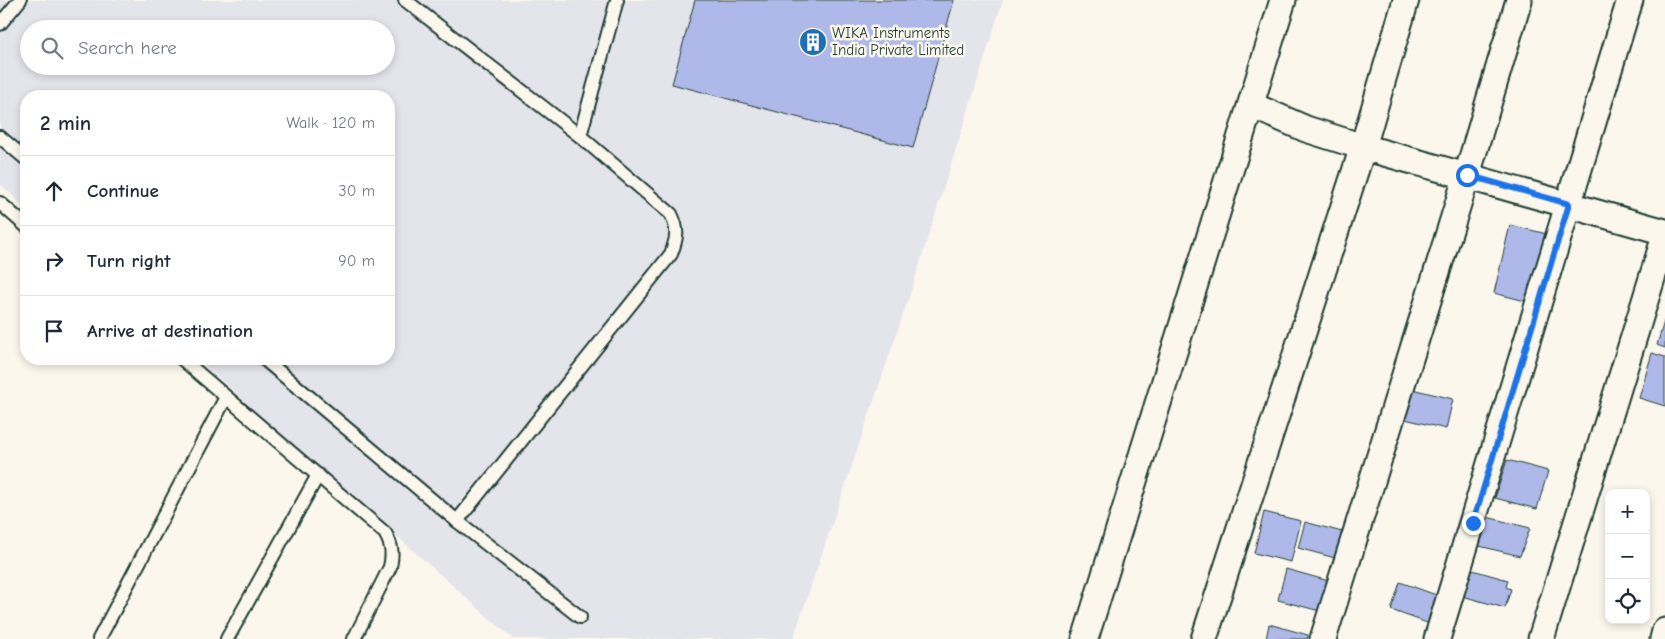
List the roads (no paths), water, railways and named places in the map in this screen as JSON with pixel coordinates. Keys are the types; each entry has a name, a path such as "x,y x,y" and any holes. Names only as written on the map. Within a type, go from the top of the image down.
{"street":[{"path":"1084,639 1284,0"},
{"path":"1204,639 1363,148 1406,0"},
{"path":"1323,639 1467,175 1519,0"},
{"path":"1437,639 1630,0"},
{"path":"1251,105 1306,129 1363,148 1467,175 1665,232"},
{"path":"1541,639 1665,236"},
{"path":"1662,639 1665,631"}],"lane":[{"path":"0,24 20,0"},
{"path":"405,0 580,136 671,214 678,228 677,240 671,254 457,521"},
{"path":"580,136 617,0"},
{"path":"0,137 20,154"},
{"path":"0,203 20,221"},
{"path":"189,365 385,533 391,544 393,554 390,567 354,639"},
{"path":"271,365 457,521 580,617"},
{"path":"99,639 226,397"},
{"path":"227,639 318,475"}],"place":[{"name":"WIKA Instruments India Private Limited","path":"813,42"}]}
